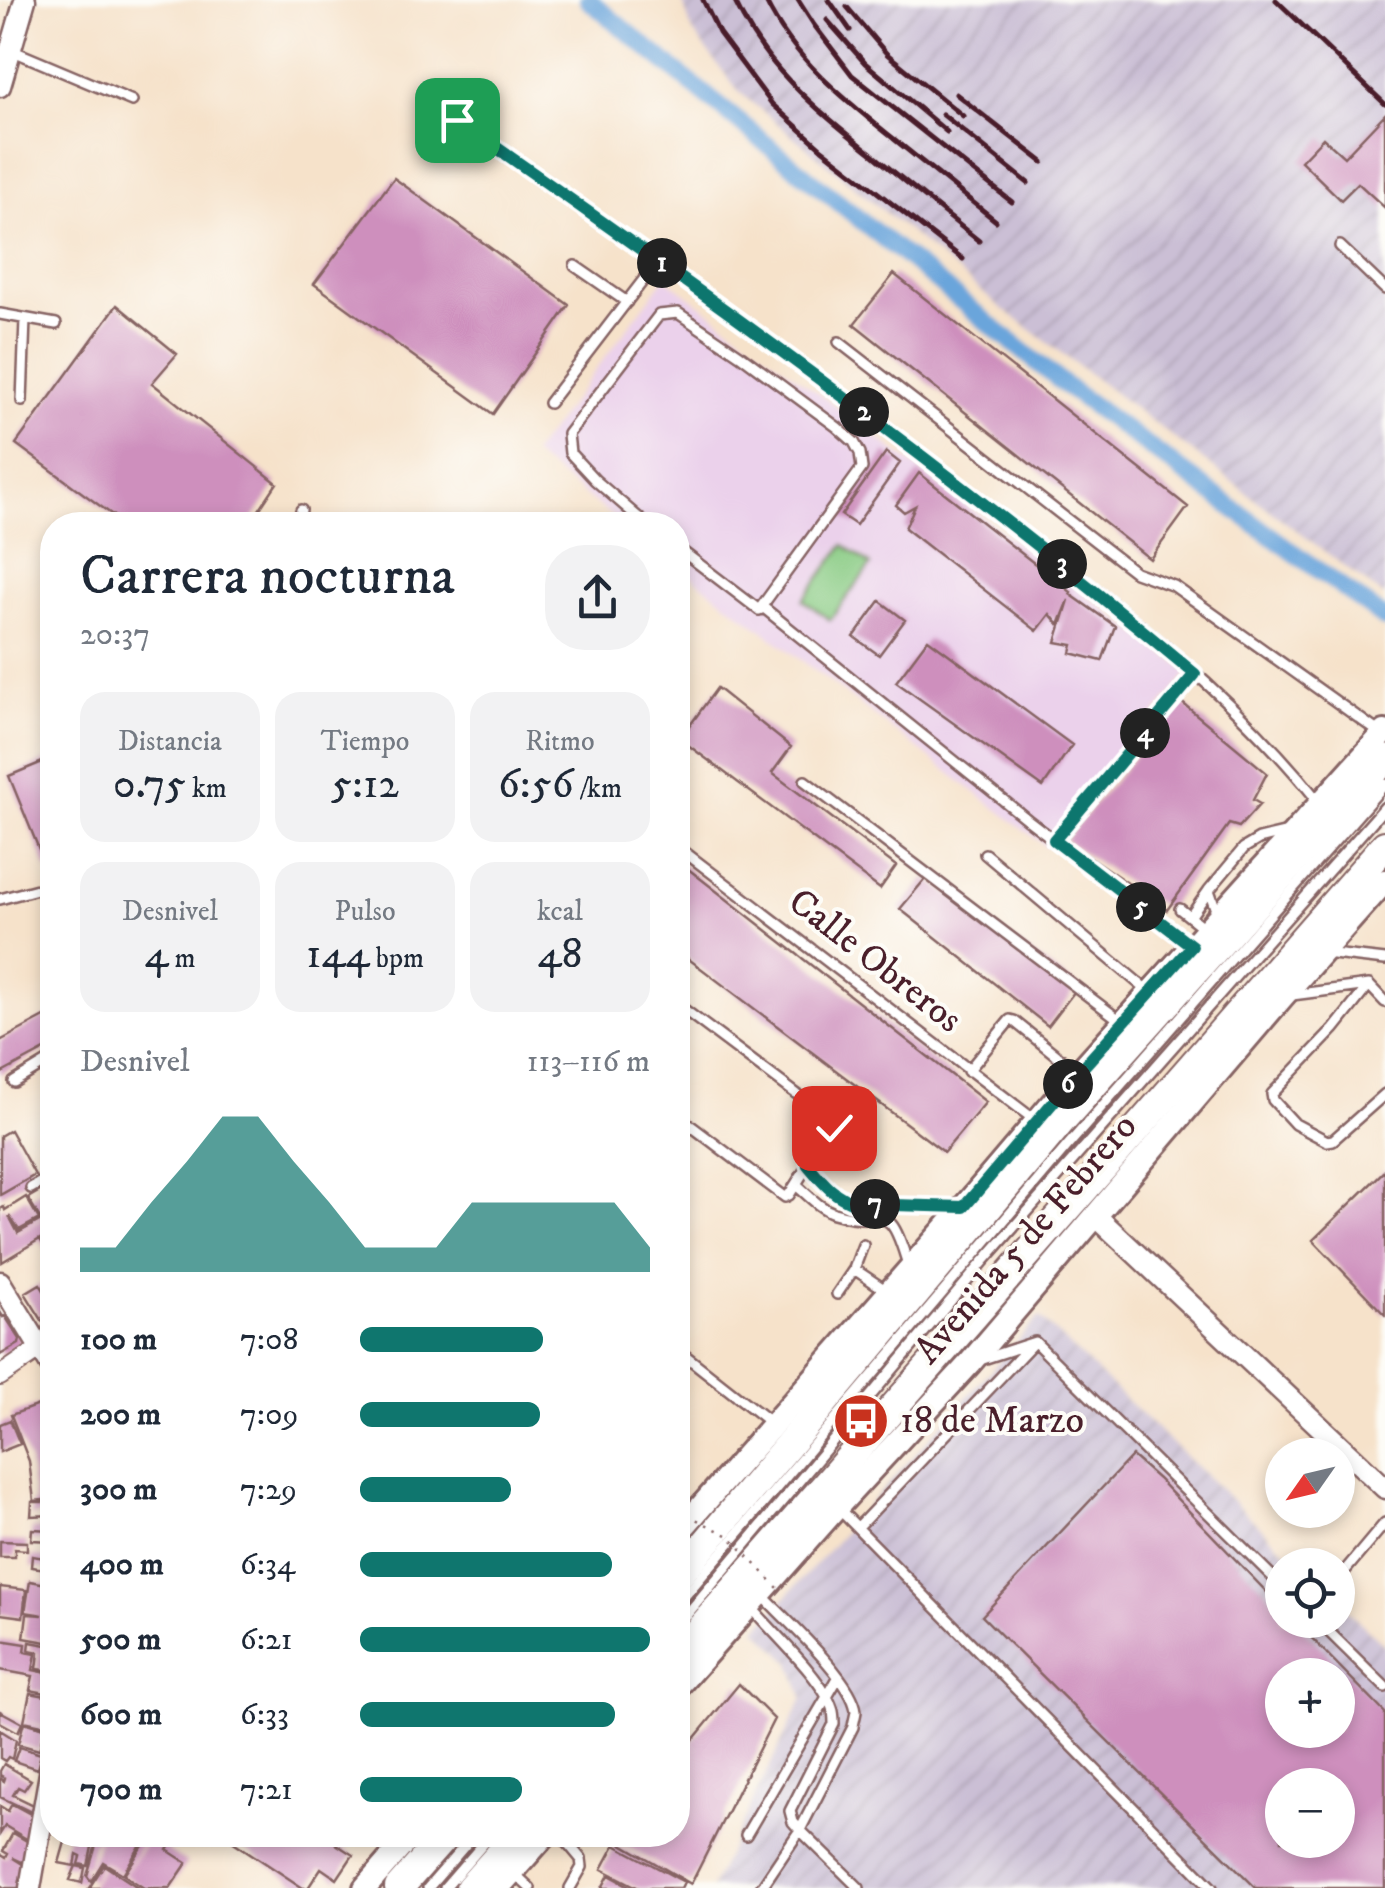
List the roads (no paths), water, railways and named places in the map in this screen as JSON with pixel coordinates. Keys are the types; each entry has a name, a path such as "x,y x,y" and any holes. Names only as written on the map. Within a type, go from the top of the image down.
{"highway":[{"name":"Avenida 5 de Febrero","path":"690,1562 1384,742"},
{"name":"Avenida 5 de Febrero","path":"690,1640 1385,845"},
{"path":"399,1888 435,1847"},
{"path":"470,1888 506,1847"}],"main road":[{"name":"Avenida 5 de Febrero","path":"690,1519 1150,993 1202,927 1384,742"},
{"name":"Avenida 5 de Febrero","path":"690,1673 970,1363 1385,881"},
{"path":"365,1888 401,1847"},
{"path":"505,1880 534,1847"}],"street":[{"path":"0,86 7,49 25,0"},
{"path":"1097,1216 1385,1488"},
{"path":"0,1282 40,1346"},
{"path":"0,1376 40,1349"},
{"path":"30,1888 40,1831"}],"lane":[{"path":"7,49 132,101"},
{"path":"457,120 658,260 1088,584 1195,674 1290,766 1320,804"},
{"path":"1340,246 1385,289"},
{"path":"549,403 658,260"},
{"path":"575,266 627,302"},
{"path":"632,512 570,453 568,434 660,315 678,313 837,427 854,442 860,454 862,468 759,610"},
{"path":"0,314 56,324"},
{"path":"22,401 25,319"},
{"path":"839,342 1135,572 1174,586 1384,742"},
{"path":"690,557 759,610"},
{"path":"759,610 764,608 1054,840 1202,927"},
{"path":"1054,840 1195,674"},
{"path":"804,781 1124,1022"},
{"path":"690,1590 1069,1144 1385,784"},
{"path":"690,1610 984,1261 1385,806"},
{"path":"1202,927 1208,890 1244,848 1259,839 1296,830"},
{"path":"985,854 1150,993"},
{"name":"Calle Obreros","path":"690,856 1036,1121"},
{"path":"0,899 40,888"},
{"path":"1202,927 1208,890"},
{"path":"1180,909 1202,927"},
{"path":"1322,952 1385,960"},
{"path":"1283,996 1368,985"},
{"path":"1368,985 1385,1002"},
{"path":"1368,985 1334,1029 1272,1094 1295,1124 1327,1141 1333,1140 1385,1094"},
{"path":"690,1015 830,1119 834,1128 785,1198 690,1125"},
{"path":"968,1071 1014,1020 1078,1073"},
{"path":"14,1082 40,1066"},
{"path":"808,1165 841,1199 857,1204 964,1207"},
{"path":"31,1188 40,1183"},
{"path":"796,1184 830,1212 883,1218 892,1223 909,1270"},
{"path":"837,1294 854,1269 863,1245"},
{"path":"854,1269 889,1293"},
{"path":"970,1363 1035,1342"},
{"path":"858,1526 1035,1342"},
{"path":"1035,1342 1265,1569"},
{"path":"690,1359 773,1425"},
{"path":"837,1507 1212,1888"},
{"path":"1355,1559 1385,1524"},
{"path":"761,1888 800,1830 853,1727 856,1712 851,1696 824,1659 762,1595"},
{"path":"762,1595 833,1710 834,1724 790,1810 793,1822 859,1888"},
{"path":"1336,1638 1385,1687"},
{"path":"746,1835 838,1678"},
{"path":"428,1888 464,1847"},
{"path":"445,1888 481,1847"},
{"path":"570,1888 582,1867 571,1847"},
{"path":"505,1880 530,1888"}],"waterway":[{"path":"588,0 1071,390 1385,619"}],"railway":[{"path":"703,0 719,33 772,104 822,149 963,259"},
{"path":"734,0 761,47 793,85 979,241"},
{"path":"765,0 790,41 822,77 996,221"},
{"path":"798,0 852,75 1012,202"},
{"path":"829,0 850,30"},
{"path":"1276,0 1385,104"},
{"path":"847,7 887,54 963,116"},
{"path":"827,20 865,63 947,132"},
{"path":"956,94 1043,162"},
{"path":"942,114 1028,183"}],"place":[{"name":"18 de Marzo","path":"861,1421"}]}
